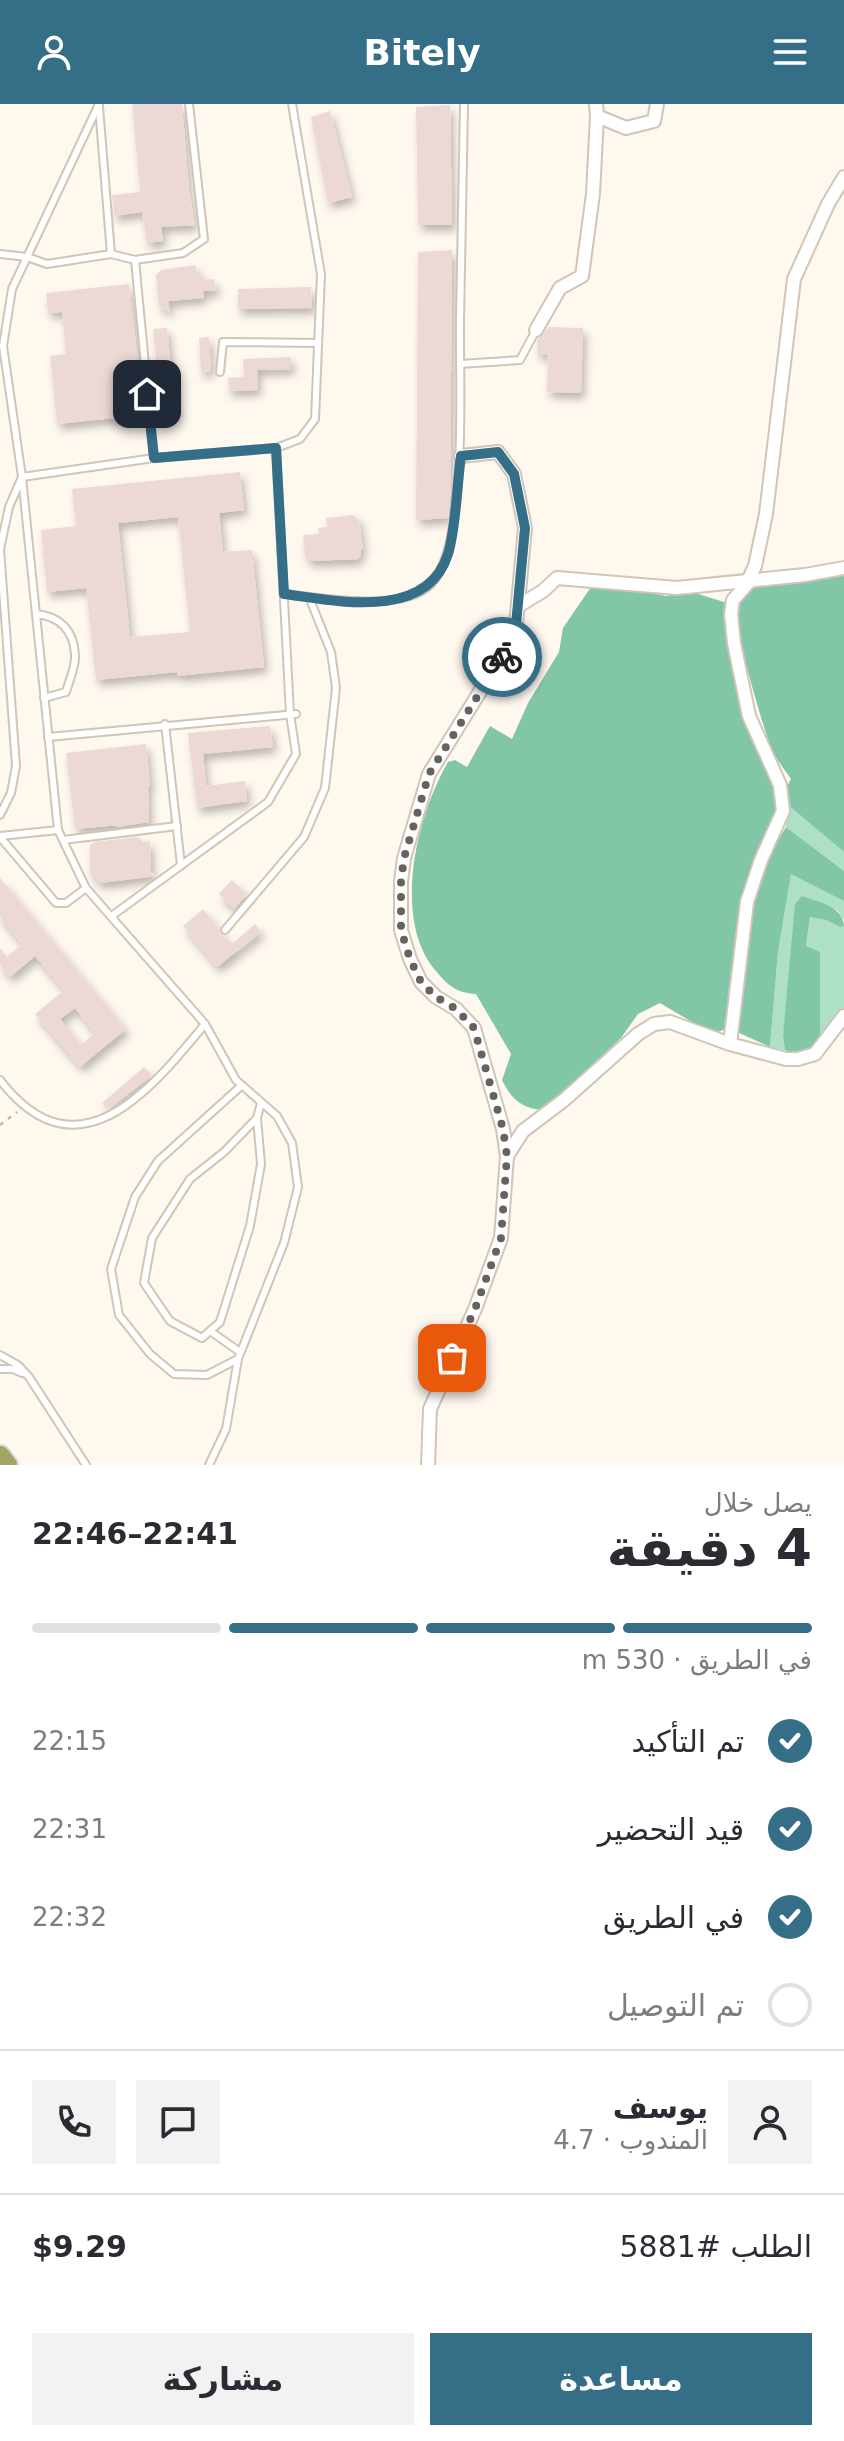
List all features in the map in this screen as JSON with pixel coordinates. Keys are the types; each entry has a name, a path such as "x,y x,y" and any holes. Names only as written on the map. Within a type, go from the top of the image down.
{"highway":[{"path":"0,1456 7,1465"}],"street":[{"path":"536,330 560,288 582,276 593,194 596,110 626,128 654,121 657,104"},
{"path":"730,1044 747,902 761,860 783,811 780,785 749,716 731,614 733,600 749,581 755,566 766,514 794,279 828,204 844,177"},
{"path":"428,1465 430,1409 475,1309 501,1238 507,1156 503,1129 474,1028 456,1009 436,997 421,982 401,930 404,858 429,774 515,635 525,528 514,474 498,452 461,456"},
{"path":"518,606 557,578 677,588 844,568"},
{"path":"507,1156 523,1131 654,1024 670,1022 730,1044 786,1059 798,1059 815,1054 844,1016"}],"lane":[{"path":"0,254 27,257 47,264 111,254 135,260 183,253 204,239 189,104"},
{"path":"22,477 154,458 276,448 300,439 315,419 321,274 292,104"},
{"path":"284,594 351,602 404,598 431,585 448,554 461,456 464,104"},
{"path":"99,105 111,254"},
{"path":"99,105 12,289 3,346 22,477 58,830 86,888 113,915 205,1024 241,1086 277,1116 292,1143 298,1187 284,1243 239,1356 226,1429 209,1465"},
{"path":"135,260 154,458"},
{"path":"460,364 520,360 536,330"},
{"path":"220,372 223,342 318,343"},
{"path":"113,915 268,802 296,754 276,448"},
{"path":"0,815 11,793 16,766 0,549 9,507 22,477"},
{"path":"225,930 304,837 325,788 336,688 331,652 309,597"},
{"path":"36,614 51,615 68,629 76,656 66,692 44,698"},
{"path":"0,675 9,674"},
{"path":"48,737 293,714"},
{"path":"165,724 181,865"},
{"path":"63,840 177,826"},
{"path":"0,837 58,830"},
{"path":"0,837 56,903 66,903 86,888"},
{"path":"0,1080 12,1096 53,1124 89,1124 112,1116 162,1076 205,1024"},
{"path":"239,1356 207,1375 174,1374 150,1354 119,1315 111,1269 135,1197 158,1161 241,1086"},
{"path":"257,1118 224,1152 190,1179 152,1238 144,1283 170,1321 202,1338 220,1322 250,1226 261,1164 257,1118 261,1103"},
{"path":"210,1331 239,1356"},
{"path":"0,1355 18,1365 29,1377 86,1465"},
{"path":"0,1369 13,1369 29,1377"}],"path":[{"path":"0,1125 17,1112"}],"green space":[{"path":"844,573 844,852 788,805 785,790 791,779 775,756 767,737 744,655 736,610 742,596 754,586"},
{"path":"591,587 633,589 666,596 689,591 727,603 730,650 777,782 781,806 740,924 728,994 730,1027 718,1032 697,1025 660,1003 638,1014 621,1038 544,1110 523,1105 509,1093 502,1080 511,1054 476,994 449,985 422,949 412,896 414,867 427,810 448,762 455,760 467,767 490,726 512,739 528,703 559,652 563,628"},
{"path":"788,805 844,852 844,871 786,827"},
{"path":"786,827 844,871 844,901 791,874 778,952 770,1047 737,1032 755,900 773,850"},
{"path":"791,873 844,901 844,920 837,910 802,896 783,1036 785,1050 770,1047 778,952"},
{"path":"802,896 834,909 843,919 844,926 810,917 806,946 820,952 820,1044 796,1054 785,1050 783,1036 795,904"},
{"path":"810,917 844,926 844,1013 820,1044 806,947"}],"building":[{"path":"132,104 182,104 195,225 161,227 163,241 147,243 142,212 114,216 112,195 140,192"},
{"path":"450,105 452,225 418,225 416,107"},
{"path":"330,111 352,197 328,203 311,117"},
{"path":"452,250 448,518 416,520 418,252"},
{"path":"195,265 203,280 214,279 216,291 203,291 204,298 168,301 170,312 159,306 156,275 161,270"},
{"path":"129,284 144,415 57,424 50,356 66,354 62,312 48,313 46,293"},
{"path":"311,287 312,308 238,309 238,289"},
{"path":"549,327 583,328 581,393 547,392 548,355 538,355 537,340"},
{"path":"167,328 176,417 162,419 162,413 156,414 154,391 159,390 153,329"},
{"path":"209,337 211,371 201,372 199,338"},
{"path":"291,357 291,369 257,370 258,390 229,391 228,378 244,377 243,359"},
{"path":"240,472 244,510 219,513 223,552 252,550 264,667 96,680 86,588 47,592 41,530 76,526 72,489","holes":["178,517 190,632 130,637 118,523"]},
{"path":"353,515 359,520 363,549 358,559 311,561 305,556 303,535 319,534 318,528 327,527 326,518"},
{"path":"270,726 273,747 203,754 206,786 245,781 247,801 197,808 188,733"},
{"path":"146,744 149,822 75,829 66,753"},
{"path":"138,837 143,842 150,841 151,872 156,876 100,883 90,873 90,845 94,842"},
{"path":"0,878 126,1029 80,1067 35,1014 64,990 35,956 10,977 0,965 0,948 7,957 22,944 0,917","holes":["75,1008 95,1033 81,1045 60,1019"]},
{"path":"232,880 247,894 234,909 219,894"},
{"path":"203,909 232,944 255,924 261,932 217,967 183,926"},
{"path":"144,1067 152,1075 107,1110 102,1103"}],"way so far":[{"path":"452,1358 475,1309 501,1238 507,1156 503,1129 474,1028 456,1009 436,997 421,982 410,959 401,930 401,881 404,858 429,774 502,657"}],"route":[{"path":"147,394 154,458 276,448 284,594 351,602 404,598 431,585 448,554 461,456 498,452 514,474 525,528 515,635 502,657"}]}
